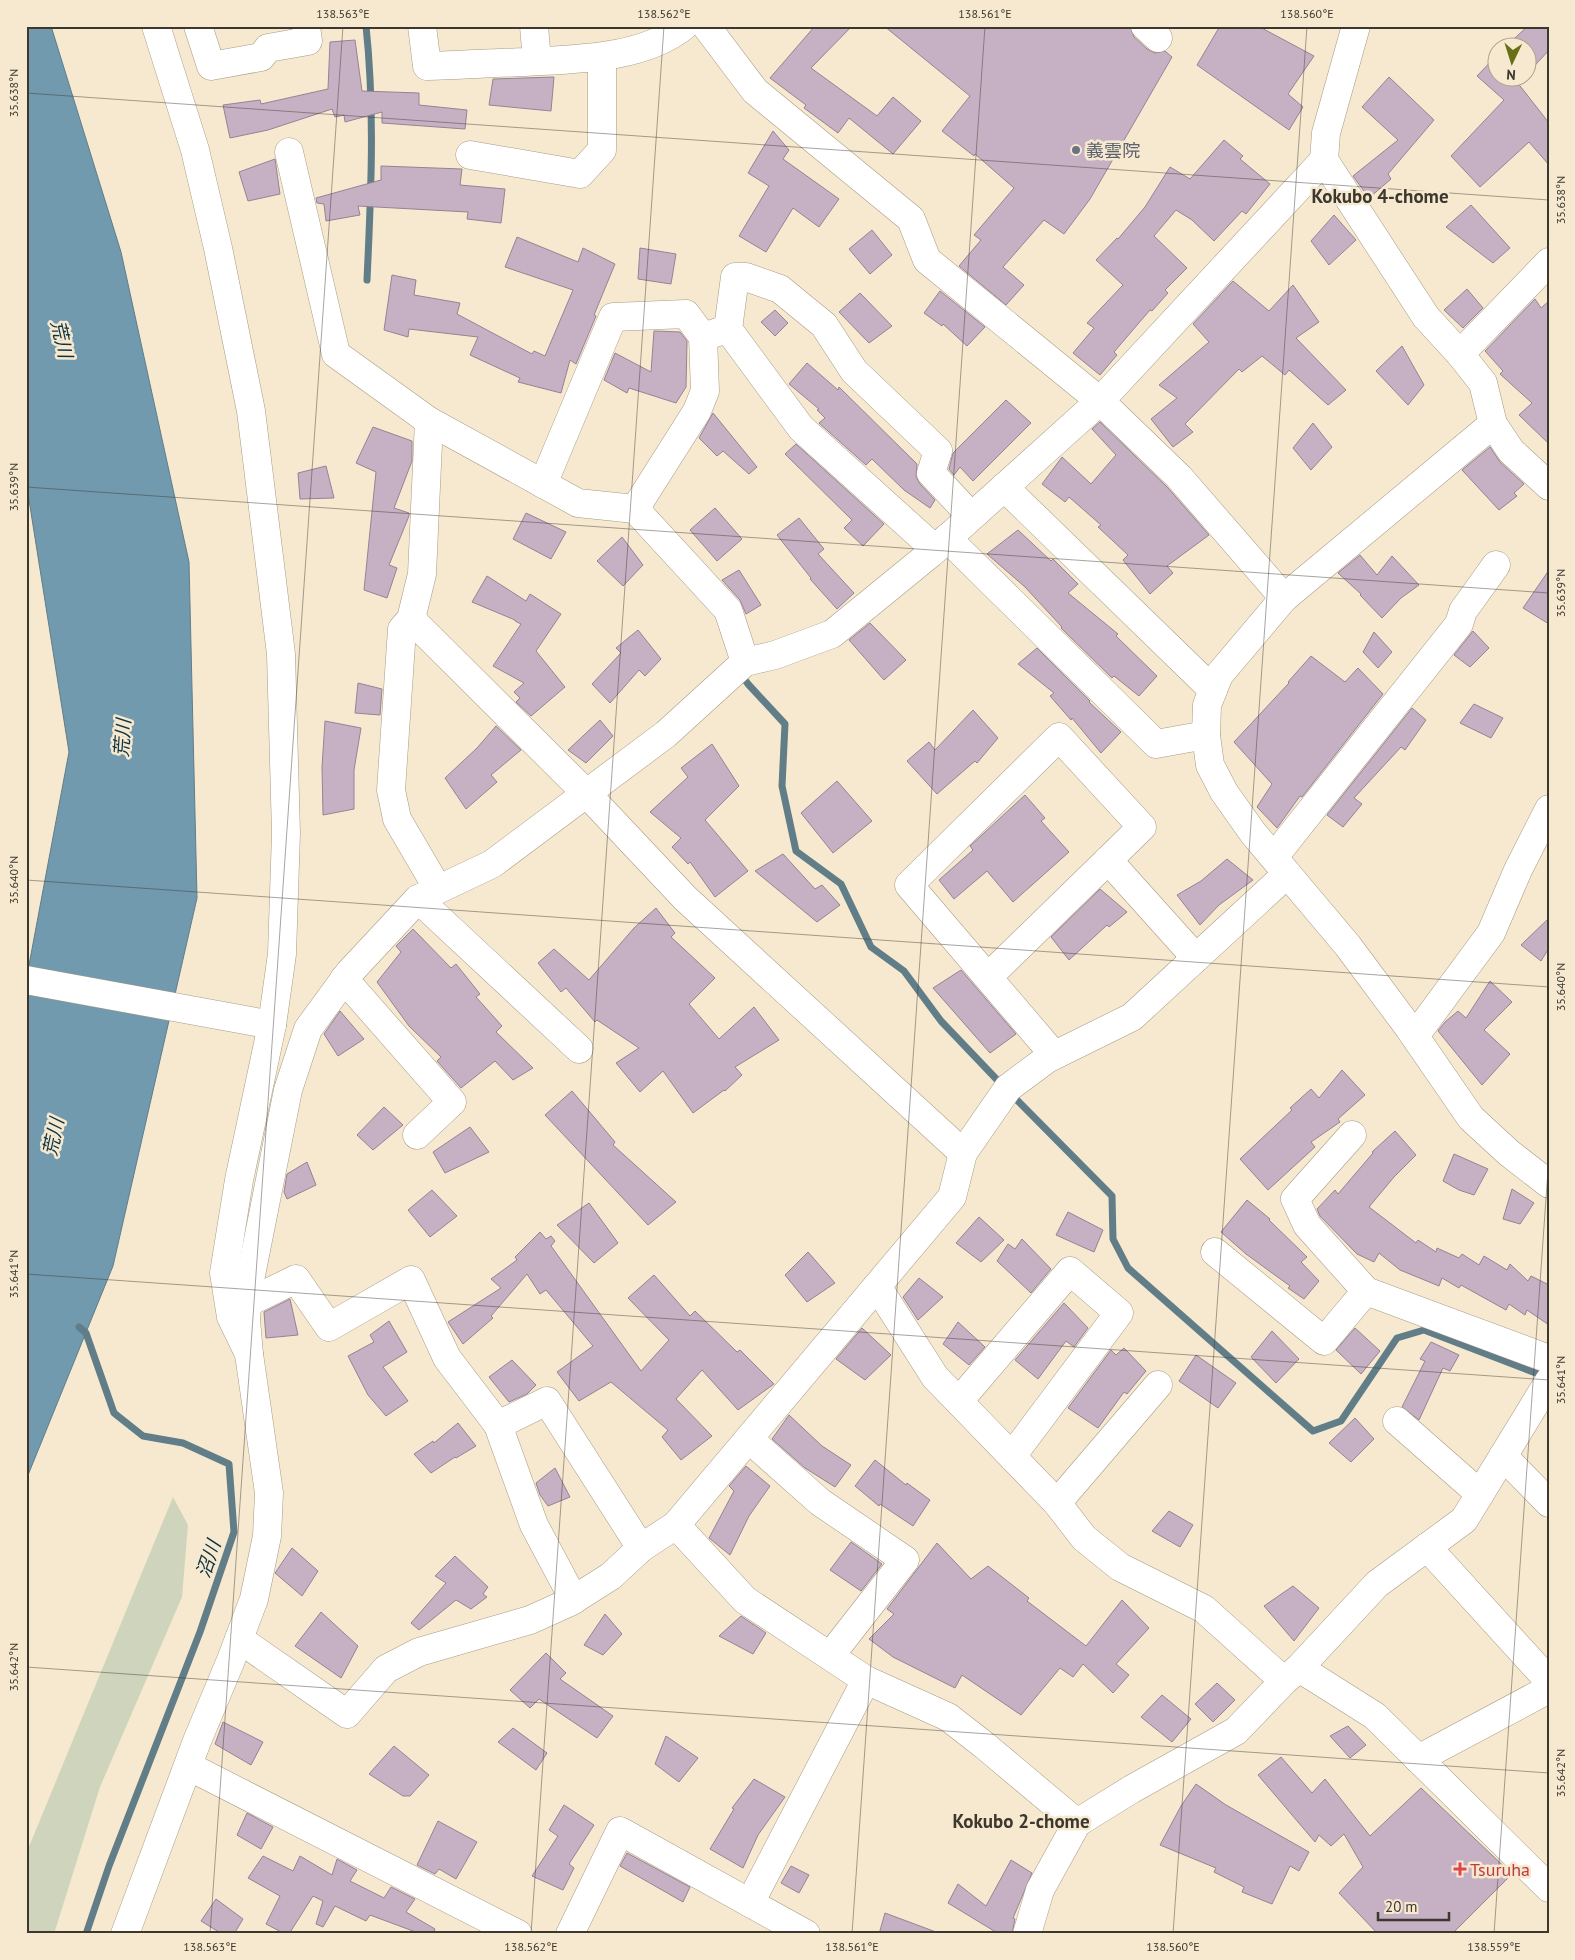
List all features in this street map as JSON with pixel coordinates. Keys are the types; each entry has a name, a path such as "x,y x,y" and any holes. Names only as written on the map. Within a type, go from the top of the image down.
{"street":[{"path":"156,26 195,150 218,248 250,402 280,644 286,833 282,954 260,1023 239,1180 224,1273 231,1317 249,1354"},
{"path":"198,26 211,66 261,57 268,48 308,41 306,26"},
{"path":"422,26 427,66 602,56 646,46 674,34 684,26"},
{"path":"534,26 537,61"},
{"path":"706,26 755,91 911,219 927,260 1100,400 1179,477 1284,598"},
{"path":"1356,26 1326,133 1324,160 1426,317 1460,354 1483,383 1493,424 1511,451 1549,486"},
{"path":"470,155 580,174 602,150 602,56"},
{"path":"289,152 336,354 428,429 578,502 635,509 728,610 738,669"},
{"path":"125,1934 188,1766 254,1599 268,1536 269,1493 249,1354 246,1320 248,1290 288,1090 308,1029 344,979 428,894 492,864 666,734 738,669 832,634 941,544 1100,400 1324,160"},
{"path":"1460,354 1549,262"},
{"path":"635,509 697,411 705,392 716,333 736,277 746,277 780,289 824,325 854,371 938,451 932,473 971,516"},
{"path":"543,484 612,317 686,314 716,333 801,428 941,544 1156,744 1206,735"},
{"path":"1493,424 1284,598 1219,675 1207,706 1206,735 1210,765 1224,792 1253,833 1348,946 1415,1036 1471,1118 1509,1153 1549,1184"},
{"path":"428,429 422,574 411,619 402,629 391,790 397,819 428,894 579,1049"},
{"path":"1004,487 1213,690"},
{"path":"239,1639 347,1714 386,1669 419,1652 530,1620 574,1600 611,1576 641,1548 676,1525 952,1197 963,1153 1003,1095 1047,1058 1132,1017 1196,958 1280,865 1459,624 1463,611 1496,565"},
{"path":"411,619 587,794 685,898 963,1153"},
{"path":"988,977 1142,827 1060,737 909,884 1054,1055"},
{"path":"1415,1036 1492,934 1518,870 1549,808"},
{"path":"1108,860 1196,958"},
{"path":"344,979 452,1102 417,1135"},
{"path":"26,980 260,1023"},
{"path":"1352,1135 1295,1199 1307,1225 1366,1291 1549,1359"},
{"path":"1215,1252 1324,1341 1366,1291"},
{"path":"959,1401 1070,1272 1119,1313 1012,1456"},
{"path":"247,1303 296,1280 329,1327 411,1280 447,1358 498,1426 534,1525 574,1600"},
{"path":"878,1286 935,1376 1057,1504 1084,1538 1120,1567 1204,1608 1292,1674 1375,1716 1549,1888"},
{"path":"1057,1504 1158,1385"},
{"path":"1027,1934 1040,1890 1077,1823 1132,1789 1236,1731 1377,1584 1464,1520 1545,1387"},
{"path":"498,1426 547,1401 641,1548"},
{"path":"1397,1421 1480,1494"},
{"path":"749,1439 820,1502 905,1560 830,1656"},
{"path":"1503,1456 1549,1503"},
{"path":"676,1525 745,1600 866,1680 948,1717 1077,1823"},
{"path":"1427,1547 1549,1681"},
{"path":"750,1903 866,1680"},
{"path":"1418,1759 1549,1689"},
{"path":"188,1766 518,1934"},
{"path":"570,1934 620,1831 806,1934"}],"green space":[{"path":"173,1497 188,1525 182,1597 100,1787 54,1934 26,1934 26,1854"}],"water":[{"name":"荒川","path":"26,26 51,26 121,252 189,562 197,898 113,1266 26,1480 26,981 69,752 26,481"}],"building":[{"path":"815,26 852,26 811,68 877,116 893,97 921,121 893,154 849,118 838,133 804,108 806,105 770,78"},
{"name":"義雲院","path":"884,26 1130,26 1134,37 1147,49 1155,53 1165,51 1172,57 1090,199 1064,234 1044,220 1003,267 1024,285 1006,305 959,266 981,240 974,235 1014,188 975,154 974,156 942,131 970,96"},
{"path":"1220,26 1258,26 1314,56 1288,94 1303,107 1289,130 1197,65"},
{"path":"1528,26 1549,26 1549,50 1538,62 1538,38 1515,38"},
{"path":"355,40 362,91 419,93 419,105 467,110 465,129 382,123 382,112 345,122 344,115 335,117 332,109 268,130 230,138 223,105 260,100 261,104 328,89 330,42"},
{"path":"1488,64 1488,86 1477,76"},
{"path":"554,77 551,111 489,105 493,79"},
{"path":"1389,77 1434,120 1388,174 1391,179 1369,198 1353,176 1398,140 1362,107"},
{"path":"1490,88 1522,88 1549,123 1549,165 1529,142 1480,187 1451,156 1504,100"},
{"path":"773,131 789,150 783,159 839,199 819,227 793,208 766,252 739,236 769,186 748,173"},
{"path":"1224,140 1243,156 1240,159 1270,184 1246,214 1242,211 1214,241 1192,220 1176,210 1154,236 1187,268 1165,290 1168,293 1152,311 1150,310 1114,352 1117,355 1100,375 1073,353 1094,328 1087,323 1123,285 1096,260 1118,239 1145,207 1170,167 1190,179"},
{"path":"275,159 280,194 248,201 239,172"},
{"path":"381,166 462,169 460,185 505,189 501,223 467,219 468,212 358,206 360,215 326,221 324,204 317,203 316,198 381,180"},
{"path":"1471,205 1510,248 1493,263 1446,227"},
{"path":"1334,215 1356,240 1329,265 1311,241"},
{"path":"872,230 892,255 870,274 849,249"},
{"path":"517,237 578,262 583,248 615,264 576,364 570,360 561,393 518,382 520,378 470,355 478,337 409,329 408,337 384,330 392,275 416,280 414,295 460,303 457,314 532,354 534,351 545,356 573,290 505,267"},
{"path":"640,248 676,254 671,284 638,279"},
{"path":"1233,281 1269,311 1293,285 1319,322 1296,338 1346,390 1328,405 1289,370 1285,375 1262,356 1242,372 1239,369 1185,424 1193,432 1173,447 1151,419 1177,398 1159,385 1209,342 1193,324"},
{"path":"1467,289 1483,308 1463,328 1444,310"},
{"path":"940,291 985,327 967,346 943,324 942,326 924,313"},
{"path":"860,293 892,326 869,343 839,312"},
{"path":"1535,299 1541,308 1549,301 1549,444 1519,415 1532,403 1500,374 1503,371 1485,351"},
{"path":"775,310 788,323 775,336 761,322"},
{"path":"654,331 680,332 687,341 686,387 676,403 629,388 627,393 604,380 615,353 651,372"},
{"path":"1402,346 1424,385 1408,405 1376,371"},
{"path":"807,363 838,390 839,387 917,464 916,477 935,500 930,508 904,490 872,459 866,465 819,423 825,418 817,410 819,409 789,384"},
{"path":"1006,400 1031,423 973,481 960,467 954,475 949,469 953,453"},
{"path":"713,413 757,467 749,474 723,451 717,456 699,438"},
{"path":"1100,422 1168,488 1209,535 1167,566 1173,573 1150,594 1123,560 1128,555 1098,527 1101,525 1069,497 1065,502 1042,484 1062,457 1091,484 1116,455 1092,429"},
{"path":"1313,423 1332,447 1311,470 1293,448"},
{"path":"373,427 412,441 412,461 394,508 409,513 409,516 389,565 397,568 387,598 364,590 376,472 356,463"},
{"path":"796,444 884,524 863,546 844,528 852,520 785,454"},
{"path":"1490,447 1500,462 1524,484 1514,493 1517,496 1499,510 1462,470"},
{"path":"326,466 334,498 300,499 298,473"},
{"path":"715,508 742,539 717,561 690,530"},
{"path":"526,513 566,532 551,559 513,539"},
{"path":"799,518 824,549 818,554 854,593 837,609 810,579 777,535"},
{"path":"1018,530 1051,561 1053,559 1078,584 1068,593 1118,634 1116,636 1157,676 1139,696 1114,676 1112,678 1061,628 1025,587 987,554"},
{"path":"622,537 643,565 623,586 597,561"},
{"path":"1360,555 1377,575 1392,556 1419,585 1401,598 1382,618 1361,594 1338,573"},
{"path":"739,570 761,605 746,614 740,600 722,580"},
{"path":"1549,570 1549,624 1523,608"},
{"path":"487,576 526,601 530,594 561,614 536,651 565,687 531,716 516,702 520,698 514,692 524,683 493,666 521,624 472,602"},
{"path":"870,623 906,660 884,680 849,640"},
{"path":"638,630 661,659 645,676 639,670 610,703 592,684 621,653 616,648"},
{"path":"1473,631 1489,648 1470,667 1454,655"},
{"path":"1374,632 1392,652 1378,668 1363,652"},
{"path":"1037,648 1121,732 1101,753 1072,718 1071,720 1050,696 1054,693 1018,664"},
{"path":"1311,656 1345,682 1358,668 1383,694 1302,797 1300,796 1277,828 1257,807 1272,784 1234,742 1289,683"},
{"path":"358,683 382,689 380,715 355,713"},
{"path":"1474,704 1503,718 1491,738 1460,723"},
{"path":"1412,708 1426,720 1405,750 1401,747 1354,798 1362,804 1343,827 1327,815"},
{"path":"973,710 998,738 977,763 975,761 937,794 907,761 929,742 935,750"},
{"path":"600,720 613,736 586,763 568,750"},
{"path":"325,721 361,728 354,770 354,809 323,815 322,767"},
{"path":"496,726 521,750 491,775 497,782 466,809 445,778 477,748"},
{"path":"712,744 739,786 705,820 748,871 715,897 690,862 688,864 672,847 681,838 650,812 688,777 681,768"},
{"path":"837,781 872,821 833,853 801,813"},
{"path":"1025,795 1045,818 1041,821 1069,852 1013,902 987,871 954,899 939,880 973,850 970,846"},
{"path":"783,854 815,889 822,885 840,905 817,922 755,871"},
{"path":"1227,859 1253,880 1219,905 1200,925 1177,895 1201,881"},
{"path":"1100,889 1127,912 1109,927 1107,925 1069,960 1051,937"},
{"path":"656,908 675,933 671,937 715,978 689,1004 719,1039 754,1007 779,1040 735,1067 742,1075 725,1091 693,1113 663,1071 640,1092 616,1063 639,1048 597,1020 595,1022 566,988 561,992 538,963 554,949 589,980 634,928"},
{"path":"1549,918 1549,948 1541,961 1521,945"},
{"path":"413,929 451,968 456,964 480,994 476,997 502,1026 496,1032 533,1068 513,1080 495,1061 461,1088 437,1061 441,1057 409,1026 377,982 401,952 396,946"},
{"path":"961,970 1016,1034 990,1053 933,988"},
{"path":"1490,981 1512,1002 1484,1030 1510,1054 1482,1085 1438,1031 1458,1011 1466,1018"},
{"path":"340,1011 364,1039 338,1056 324,1034"},
{"path":"1342,1070 1365,1095 1338,1119 1340,1122 1311,1142 1315,1147 1268,1190 1240,1159 1292,1110 1290,1108 1311,1089 1319,1098"},
{"path":"572,1091 615,1142 613,1145 676,1202 648,1225 545,1115"},
{"path":"384,1107 403,1125 373,1150 357,1135"},
{"path":"470,1127 489,1152 445,1173 433,1152"},
{"path":"1395,1131 1416,1155 1394,1177 1369,1207 1416,1243 1418,1240 1436,1252 1437,1248 1459,1258 1462,1254 1479,1265 1484,1256 1507,1270 1510,1264 1528,1281 1531,1276 1549,1285 1549,1325 1527,1310 1525,1315 1509,1304 1506,1310 1461,1285 1459,1288 1442,1278 1439,1286 1400,1270 1379,1253 1374,1262 1357,1254 1320,1216 1317,1209 1335,1190 1338,1194 1372,1152"},
{"path":"1454,1154 1488,1169 1474,1195 1459,1190 1443,1181"},
{"path":"307,1162 316,1185 287,1199 284,1192 287,1174"},
{"path":"1512,1189 1534,1203 1520,1224 1503,1219"},
{"path":"432,1190 457,1216 430,1237 408,1210"},
{"path":"1247,1200 1270,1219 1307,1257 1301,1262 1319,1281 1304,1299 1221,1232"},
{"path":"589,1203 618,1243 594,1263 557,1225"},
{"path":"1068,1212 1103,1230 1094,1252 1056,1235"},
{"path":"979,1217 1004,1240 981,1262 956,1243"},
{"path":"540,1232 546,1239 551,1236 555,1241 551,1246 641,1371 669,1340 628,1298 654,1275 690,1316 695,1311 737,1352 740,1350 774,1384 738,1410 702,1370 676,1399 712,1436 681,1460 662,1437 668,1430 611,1382 579,1401 557,1372 593,1346 546,1290 540,1294 527,1274 491,1316 493,1318 463,1344 448,1322 501,1288 491,1279 517,1260 515,1257"},
{"path":"1022,1239 1051,1269 1031,1293 997,1261 1008,1244 1015,1249"},
{"path":"808,1252 835,1283 807,1302 785,1275"},
{"path":"919,1278 943,1297 918,1320 903,1297"},
{"path":"290,1299 298,1335 266,1338 264,1312"},
{"path":"1064,1303 1088,1328 1074,1347 1066,1341 1038,1379 1015,1360"},
{"path":"389,1321 407,1352 383,1367 408,1401 386,1416 368,1395 348,1356 374,1342 370,1335"},
{"path":"958,1322 985,1347 969,1365 943,1344"},
{"path":"862,1328 891,1355 865,1380 836,1359"},
{"path":"1355,1328 1380,1351 1361,1374 1336,1350"},
{"path":"1272,1331 1299,1359 1276,1383 1251,1357"},
{"path":"1431,1342 1459,1355 1450,1371 1443,1368 1419,1420 1402,1407 1425,1361 1420,1359"},
{"path":"1124,1348 1146,1371 1127,1394 1124,1392 1098,1428 1068,1408 1111,1350 1116,1355"},
{"path":"1196,1355 1236,1383 1218,1408 1179,1381"},
{"path":"512,1360 536,1385 527,1394 509,1402 489,1377"},
{"path":"789,1415 822,1446 851,1465 835,1487 805,1468 772,1439"},
{"path":"1355,1418 1374,1439 1351,1462 1329,1443"},
{"path":"458,1423 476,1446 431,1473 414,1454 433,1441 434,1443"},
{"path":"875,1460 906,1485 907,1483 930,1500 913,1526 880,1504 879,1506 855,1486"},
{"path":"746,1466 770,1486 749,1516 730,1555 709,1538 734,1491 729,1486"},
{"path":"555,1468 570,1497 548,1506 540,1495 536,1483"},
{"path":"1169,1511 1193,1525 1180,1547 1152,1531"},
{"path":"851,1542 882,1564 861,1591 830,1570"},
{"path":"937,1543 971,1579 988,1566 1029,1598 1027,1601 1086,1646 1122,1600 1149,1628 1116,1664 1129,1675 1113,1693 1083,1664 1073,1677 1060,1668 1021,1715 962,1675 955,1688 893,1657 869,1639 894,1614 887,1609"},
{"path":"292,1548 318,1571 302,1596 275,1573"},
{"path":"455,1556 488,1587 483,1594 487,1597 471,1609 456,1600 419,1630 411,1623 446,1583 435,1576"},
{"path":"1293,1586 1319,1608 1294,1641 1264,1606"},
{"path":"321,1612 358,1646 341,1678 295,1646"},
{"path":"605,1614 622,1634 603,1655 584,1645"},
{"path":"741,1616 766,1633 753,1654 719,1636"},
{"path":"546,1653 566,1673 560,1679 613,1716 597,1738 539,1699 530,1708 510,1690"},
{"path":"1217,1683 1235,1700 1213,1722 1195,1704"},
{"path":"1162,1695 1191,1719 1172,1742 1141,1717"},
{"path":"223,1722 263,1742 251,1765 215,1744"},
{"path":"1348,1726 1366,1745 1350,1758 1330,1736"},
{"path":"513,1728 547,1753 536,1770 498,1742"},
{"path":"666,1736 698,1758 679,1782 655,1764"},
{"path":"394,1746 429,1775 410,1796 403,1796 369,1774"},
{"path":"1281,1757 1312,1793 1325,1779 1370,1836 1421,1788 1512,1874 1452,1934 1378,1934 1339,1893 1363,1867 1344,1834 1331,1846 1319,1835 1315,1842 1258,1775"},
{"path":"754,1779 785,1797 758,1835 743,1868 710,1849 734,1809 732,1808"},
{"path":"1196,1784 1226,1805 1309,1852 1299,1871 1290,1866 1272,1904 1242,1892 1244,1887 1214,1872 1216,1868 1160,1845 1181,1806"},
{"path":"564,1805 594,1825 569,1864 574,1868 563,1890 532,1876 558,1836 549,1830"},
{"path":"247,1813 273,1827 261,1849 237,1835"},
{"path":"438,1821 477,1842 456,1879 439,1869 435,1874 417,1865"},
{"path":"627,1853 690,1887 683,1902 620,1866"},
{"path":"263,1856 293,1871 300,1856 332,1875 337,1859 357,1870 350,1881 384,1898 391,1887 415,1899 406,1912 435,1929 433,1934 421,1934 370,1915 366,1921 335,1906 323,1927 316,1924 323,1901 313,1896 289,1934 285,1934 266,1924 280,1896 248,1878"},
{"path":"1011,1860 1032,1873 1013,1918 1015,1919 1012,1934 999,1934 948,1903 958,1884 986,1906"},
{"path":"791,1866 809,1875 799,1893 781,1883"},
{"path":"216,1899 243,1919 234,1934 222,1934 201,1921"},
{"path":"885,1913 936,1932 935,1934 879,1934"}],"waterway":[{"path":"366,26 371,89 371,184 367,280"},
{"path":"740,673 785,724 782,786 796,851 841,884 871,947 904,971 941,1021 1002,1085"},
{"path":"1010,1093 1112,1196 1113,1239 1128,1268 1313,1431 1341,1421 1397,1338 1424,1330 1546,1377"},
{"name":"沼川","path":"79,1327 86,1333 114,1413 143,1436 183,1443 229,1464 234,1532 200,1632 109,1866 86,1934"}],"place":[{"name":"義雲院","path":"1076,150"},
{"name":"Tsuruha","path":"1460,1869"}],"district":[{"name":"Kokubo 4-chome","path":"1380,196"},
{"name":"Kokubo 2-chome","path":"1021,1821"}]}
